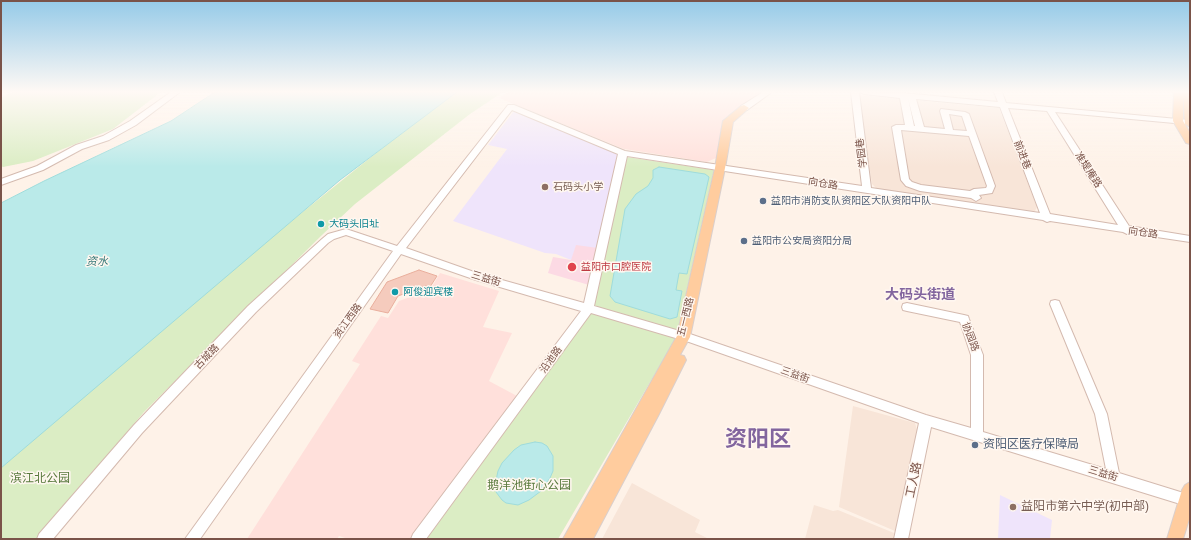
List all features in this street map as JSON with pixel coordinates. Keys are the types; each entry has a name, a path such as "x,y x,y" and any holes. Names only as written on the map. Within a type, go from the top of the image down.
{"main road":[{"path":"584,539 654,410 686,337 735,117"},
{"path":"1178,117 1178,121 1190,141"},
{"name":"五一西路","path":"571,539 686,337"},
{"path":"1175,539 1189,497"}],"street":[{"path":"1,182 40,168 79,147 106,138 141,117"},
{"name":"资江西路","path":"192,539 399,250 503,117"},
{"name":"向仓路","path":"536,117 623,153 1047,219 1190,239"},
{"name":"学园巷","path":"858,117 867,191"},
{"path":"908,117 910,128"},
{"path":"917,117 920,129"},
{"path":"946,117 950,132"},
{"path":"966,117 991,186 989,191 974,192 978,208"},
{"name":"前进巷","path":"1007,117 1047,219"},
{"name":"准堤庵路","path":"1055,117 1127,231"},
{"path":"1134,117 1178,121 1190,124"},
{"path":"972,134 896,127 905,180 909,184 920,188 975,195"},
{"name":"沿池路","path":"418,539 588,309 623,153"},
{"name":"古城路","path":"44,539 138,429 252,309 325,241 332,236 346,232 399,250"},
{"name":"三益街","path":"399,250 476,276 686,337 926,420 977,436 1114,478 1189,497"},
{"path":"1055,304 1101,414 1114,478"},
{"name":"协园路","path":"907,307 964,319 977,355 977,436"},
{"name":"工人路","path":"901,539 926,420"}],"shaded area":[{"name":"石码头小学","path":"509,117 530,117 619,153 598,248 571,260 556,254 545,253 453,221 507,149 488,145"},
{"path":"546,117 726,117 716,158 707,162 624,149"},
{"path":"862,117 1003,117 1037,207 1035,211 1028,212 877,189 872,184"},
{"name":"益阳市口腔医院","path":"576,245 598,248 589,285 548,273 553,257 571,260"},
{"path":"440,273 499,291 483,327 512,333 489,381 517,396 410,539 348,539 339,536 337,539 247,539 360,364 352,361 381,316 388,318 399,301 430,290"},
{"path":"853,406 915,423 917,430 916,437 895,531 839,507"},
{"path":"632,483 700,520 695,532 709,539 602,539"},
{"name":"益阳市第六中学(初中部)","path":"1000,495 1052,520 1050,539 998,539"},
{"path":"814,505 833,511 838,510 894,533 893,539 805,539"}],"green space":[{"path":"1,117 128,117 113,129 33,161 3,167 1,166"},
{"name":"滨江北公园","path":"421,117 466,117 355,204 322,235 144,412 36,539 1,539 1,468 44,420"},
{"name":"鹅洋池街心公园","path":"627,157 714,170 676,338 558,539 425,539 592,310"}],"water":[{"name":"资水","path":"177,117 423,117 340,180 1,468 1,203"},
{"path":"659,167 705,174 709,177 687,274 679,273 676,290 682,291 677,317 670,319 615,302 610,296 625,209 636,194 648,186 653,178 653,170"},
{"path":"535,442 542,443 547,446 553,456 553,471 550,478 541,491 529,500 518,505 506,503 496,492 495,485 498,471 502,463 514,450 521,445"}],"building":[{"name":"阿俊迎宾楼","path":"419,270 437,276 430,287 425,286 398,296 388,313 370,309 387,282"}],"place":[{"name":"石码头小学","path":"545,187"},
{"name":"益阳市消防支队资阳区大队资阳中队","path":"763,201"},
{"name":"大码头旧址","path":"321,224"},
{"name":"益阳市公安局资阳分局","path":"744,241"},
{"name":"益阳市口腔医院","path":"572,267"},
{"name":"阿俊迎宾楼","path":"395,292"},
{"name":"资阳区医疗保障局","path":"975,445"},
{"name":"益阳市第六中学(初中部)","path":"1013,507"}],"district":[{"name":"大码头街道","path":"920,295"},
{"name":"资阳区","path":"758,440"}]}
